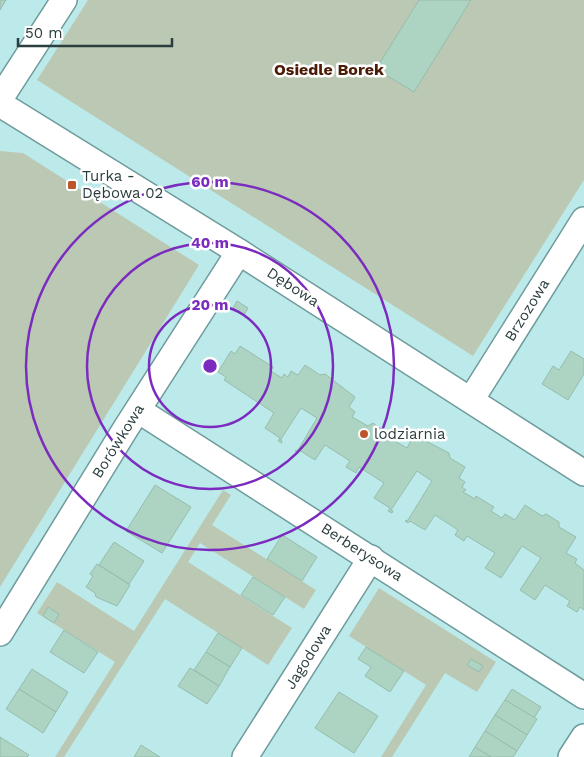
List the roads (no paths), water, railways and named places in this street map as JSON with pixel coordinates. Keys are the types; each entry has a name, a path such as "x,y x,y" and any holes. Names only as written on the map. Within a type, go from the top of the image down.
{"street":[{"path":"0,99 64,0"},
{"name":"Dębowa","path":"0,104 239,252 584,473"},
{"name":"Brzozowa","path":"470,400 584,220"},
{"name":"Borówkowa","path":"0,633 138,410 239,252"},
{"name":"Berberysowa","path":"138,410 584,696"},
{"name":"Jagodowa","path":"245,757 371,558"},
{"path":"571,757 584,737"}],"place":[{"name":"Turka - Dębowa 02","path":"72,185"},
{"name":"lodziarnia","path":"364,434"}],"district":[{"name":"Osiedle Borek","path":"329,69"}]}
